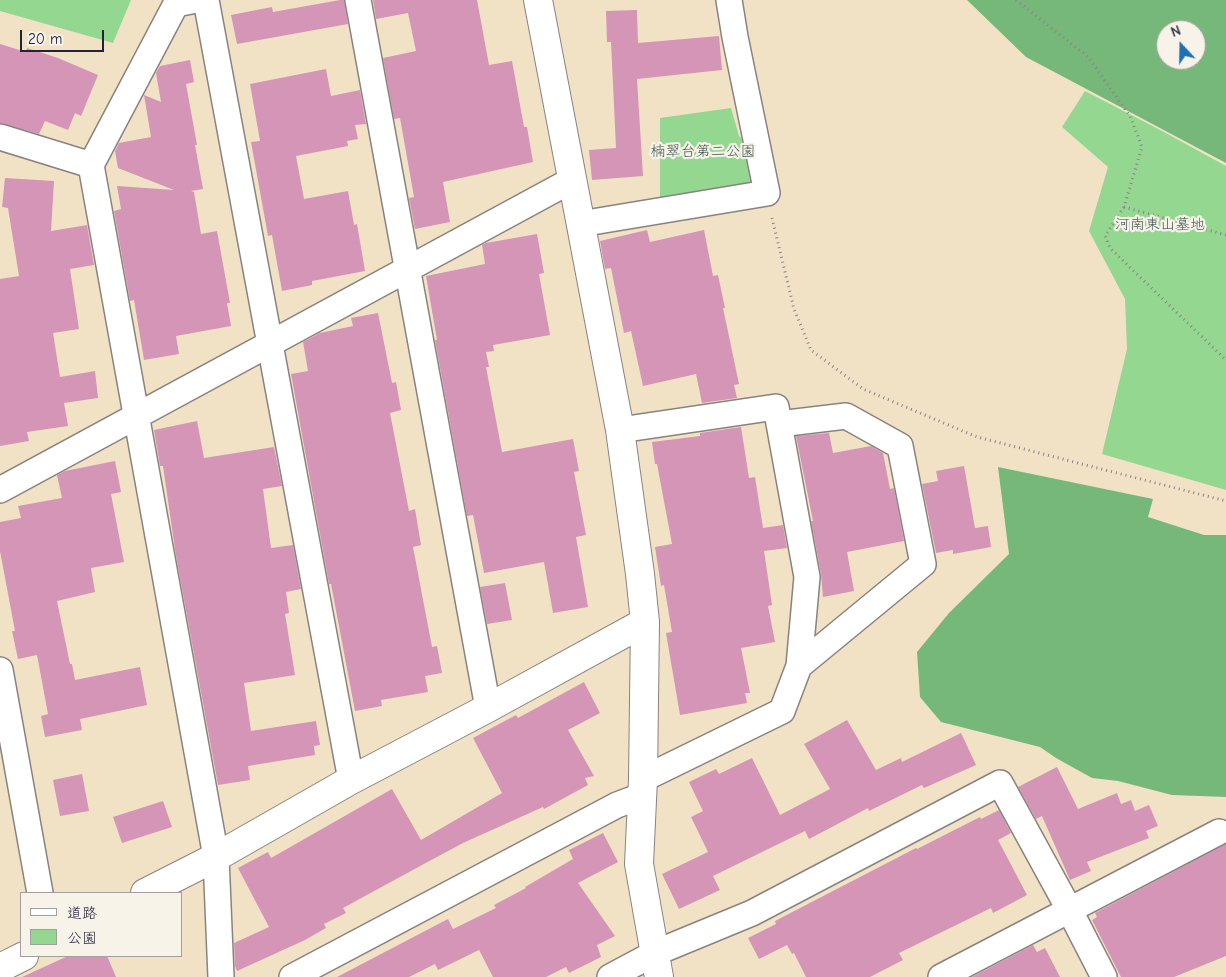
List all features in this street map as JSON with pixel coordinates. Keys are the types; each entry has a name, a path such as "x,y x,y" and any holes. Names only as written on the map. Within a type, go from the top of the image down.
{"street":[{"path":"196,0 176,4 91,165 216,857 221,977"},
{"path":"206,0 351,780"},
{"path":"358,0 488,708"},
{"path":"538,0 620,430 645,622 639,864 657,965"},
{"path":"580,224 766,193 729,0"},
{"path":"0,136 91,165"},
{"path":"0,490 572,180"},
{"path":"292,977 617,805 642,788 782,710 799,666 807,577 776,407 620,430"},
{"path":"779,424 846,416 900,446 923,564 799,666"},
{"path":"147,892 216,857 351,780 645,622"},
{"path":"0,670 40,892"},
{"path":"610,977 657,965 1000,783 1104,977"},
{"path":"941,977 1218,832"},
{"path":"0,968 22,957"}],"path":[{"path":"1016,0 1088,57 1130,116 1142,147 1124,207 1105,236 1110,248 1226,360"},
{"path":"766,193 794,309 811,350 863,390 977,437 1226,501"},
{"path":"1124,207 1226,235"}],"green space":[{"path":"0,0 131,0 113,43 0,11"},
{"path":"967,0 1226,0 1226,163 1026,57"},
{"name":"河南東山墓地","path":"1085,91 1226,166 1226,490 1102,454 1127,349 1125,299 1089,231 1108,167 1062,127"},
{"name":"楠翠台第二公園","path":"731,108 739,136 743,140 752,187 660,197 660,118"},
{"path":"998,467 1153,499 1148,517 1204,535 1226,535 1226,797 1172,795 1118,781 1092,778 1040,747 941,722 920,697 917,652 949,613 1009,554"}],"building":[{"path":"344,0 348,24 237,44 231,15 272,7 273,12"},
{"path":"373,0 477,0 489,65 512,61 524,127 527,127 533,162 443,182 450,222 415,229 409,198 414,197 400,118 394,119 383,58 416,51 408,13 376,19"},
{"path":"637,10 638,43 719,36 722,70 637,79 643,176 592,180 589,150 616,148 611,42 607,42 606,11"},
{"path":"0,44 26,52 27,48 58,58 98,75 81,116 75,113 68,130 45,121 39,134 0,123"},
{"path":"190,60 194,82 186,84 203,189 191,191 194,192 201,234 217,231 230,303 227,303 231,326 176,336 179,354 144,360 134,300 130,301 114,211 121,209 117,186 174,190 118,168 115,151 119,143 151,137 144,95 161,102 156,73 160,66"},
{"path":"326,69 331,96 360,90 366,124 355,125 358,139 347,141 348,146 296,156 304,199 348,191 354,225 357,224 365,271 312,281 312,285 282,291 272,235 268,236 251,142 260,141 250,84"},
{"path":"5,178 54,181 51,231 87,225 94,265 70,269 79,329 53,333 60,377 95,371 98,398 64,403 68,426 27,432 29,441 0,446 0,279 19,276 8,208 2,207"},
{"path":"647,230 650,242 704,230 713,276 718,275 725,308 723,308 739,384 734,385 737,398 702,403 696,374 643,386 631,331 624,333 611,268 605,269 600,241"},
{"path":"537,234 544,273 539,274 550,335 493,345 494,351 486,352 489,367 486,367 502,452 573,439 579,471 574,472 586,535 576,537 588,607 553,613 544,562 484,573 473,515 467,516 435,340 437,340 426,276 485,264 482,245"},
{"path":"378,313 392,383 396,382 401,410 390,413 409,511 415,509 421,545 413,547 432,647 437,646 442,673 425,676 428,692 381,700 382,706 355,711 331,584 329,584 291,374 308,371 303,342 320,333 353,326 351,318"},
{"path":"197,421 204,458 274,447 282,486 263,489 271,548 293,545 301,589 286,592 289,613 285,614 295,675 244,683 251,731 316,721 320,745 314,746 315,755 248,766 250,780 218,785 176,556 163,466 160,466 154,430"},
{"path":"741,427 749,478 755,477 763,528 783,525 787,548 764,551 772,605 768,606 775,642 741,648 750,693 745,693 747,703 680,715 666,633 672,632 664,585 661,586 655,547 672,544 652,442 700,436 700,433"},
{"path":"829,433 833,453 871,446 883,453 890,489 894,488 904,541 847,552 854,591 823,597 821,574 811,521 813,521 796,436"},
{"path":"115,461 121,492 111,494 124,562 91,568 95,592 57,601 75,680 140,667 147,705 80,719 82,730 45,737 41,716 48,714 37,655 18,659 12,631 15,631 0,551 0,522 21,518 18,506 62,498 57,475 65,471"},
{"path":"964,466 975,528 988,526 991,547 953,554 953,550 936,553 922,484 938,481 936,471"},
{"path":"505,583 512,620 487,624 480,587"},
{"path":"584,682 600,713 568,730 594,776 585,778 588,785 544,809 543,807 463,843 343,908 346,913 324,924 326,928 305,940 237,971 234,943 269,927 238,868 268,852 271,858 392,789 421,840 502,793 473,738 516,715 518,718"},
{"path":"847,720 876,770 901,758 902,762 961,733 976,765 924,788 922,785 869,811 868,808 809,839 805,831 713,876 720,890 679,909 662,874 708,852 691,817 703,811 689,782 716,769 719,774 752,758 780,815 830,789 804,744"},
{"path":"1057,767 1078,809 1117,793 1121,804 1131,800 1135,811 1149,805 1158,826 1146,831 1149,838 1087,862 1091,871 1070,880 1042,816 1036,819 1018,787"},
{"path":"82,774 89,811 60,816 53,780"},
{"path":"163,801 172,827 122,843 113,817"},
{"path":"999,810 1011,833 998,840 1027,895 993,913 991,908 899,953 903,960 870,977 806,977 794,953 792,954 787,945 759,959 748,938 776,924 775,921 916,848 980,817 981,819"},
{"path":"603,833 618,862 578,883 615,936 597,945 601,957 569,973 566,967 546,977 493,977 479,950 438,970 435,964 409,977 337,977 448,919 453,929 496,908 494,905 573,859 569,850"},
{"path":"1226,844 1226,956 1174,977 1121,977 1092,920 1097,917 1095,913"},
{"path":"1033,945 1037,952 1045,948 1060,977 972,977"},
{"path":"66,957 107,957 116,977 22,977"}]}
